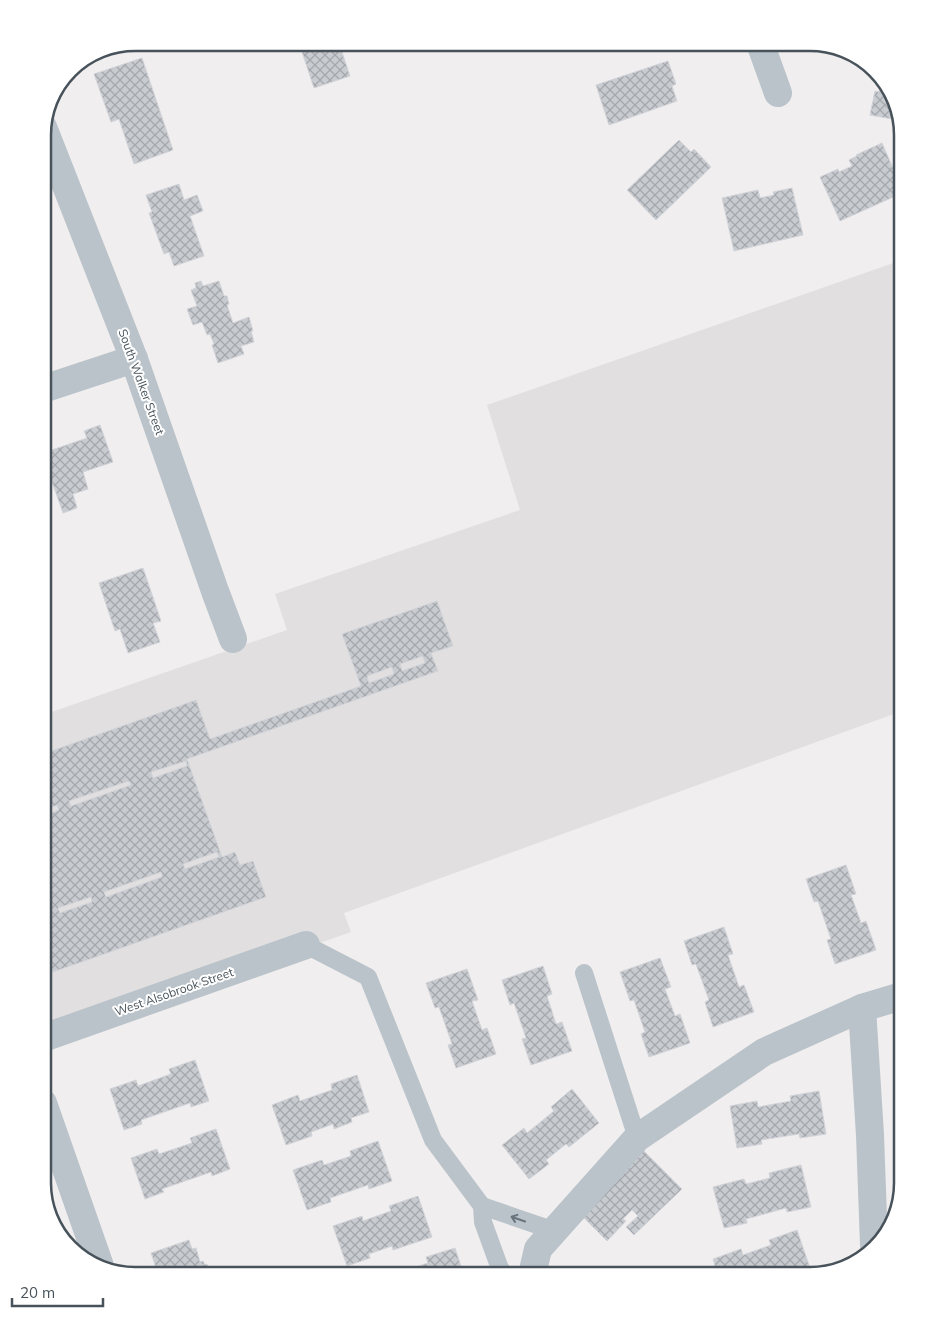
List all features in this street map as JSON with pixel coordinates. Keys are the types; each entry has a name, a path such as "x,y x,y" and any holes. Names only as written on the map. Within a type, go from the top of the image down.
{"street":[{"path":"763,51 778,93"},
{"name":"South Walker Street","path":"51,147 134,359 233,639"},
{"path":"51,386 134,359"},
{"name":"West Alsobrook Street","path":"51,1035 306,945"},
{"path":"534,1267 538,1249 637,1138 764,1052 862,1008 894,998"},
{"path":"862,1008 870,1135 874,1237"},
{"path":"51,1128 97,1257"}],"lane":[{"path":"306,945 368,977 433,1140 482,1206 483,1222 500,1267"},
{"path":"584,974 637,1138"},
{"path":"482,1206 555,1231"}],"shaded area":[{"path":"894,263 894,714 344,913 351,932 51,1038 51,712 287,630 275,594 520,510 487,405"}],"building":[{"path":"302,51 342,51 350,76 314,88"},
{"path":"142,58 173,150 134,164 119,119 111,122 94,74"},
{"path":"668,61 676,84 672,86 677,101 609,125 596,85"},
{"path":"879,89 887,103 892,119 870,115 875,91 879,92"},
{"path":"679,140 691,152 694,149 711,167 656,220 627,190"},
{"path":"882,143 894,171 894,197 840,221 820,177 838,169 839,172 852,166 849,160"},
{"path":"179,184 184,200 197,195 203,211 190,216 204,256 174,266 169,252 164,254 149,213 152,212 146,195"},
{"path":"792,188 803,235 734,251 722,198 758,190 760,198 774,195 773,192"},
{"path":"201,281 203,286 219,281 224,296 227,296 229,304 227,305 233,323 249,317 254,342 241,346 244,354 218,363 210,334 207,335 202,322 193,325 187,309 197,306 191,290 196,288 195,283"},
{"path":"100,425 113,462 83,472 88,489 73,494 77,508 63,513 51,479 51,450 87,438 84,431"},
{"path":"143,568 161,621 153,623 160,642 128,653 120,629 115,631 99,583"},
{"path":"437,601 453,646 431,653 438,671 187,759 222,857 235,852 240,865 253,861 266,897 53,972 51,967 51,813 59,810 57,805 51,808 51,751 196,700 210,739 361,686 342,634","holes":["423,656 425,663 402,671 400,664","392,667 394,674 369,683 367,676","186,761 187,766 153,778 151,772","129,781 131,785 71,806 69,801","217,852 219,857 185,869 183,864","161,872 162,877 106,897 104,892","91,897 92,902 60,913 58,908"]},
{"path":"846,865 856,894 851,895 861,923 866,921 876,950 835,964 827,940 831,939 818,901 814,902 806,879"},
{"path":"724,927 733,954 728,955 739,987 744,985 754,1012 713,1027 705,1002 709,1000 696,964 692,965 684,941"},
{"path":"660,958 671,987 665,989 675,1016 680,1014 690,1043 649,1057 641,1034 645,1032 634,1000 630,1001 620,972"},
{"path":"543,966 552,994 547,996 556,1024 562,1022 572,1051 531,1065 522,1039 526,1038 514,1003 510,1005 502,980"},
{"path":"467,969 478,1000 472,1001 482,1030 487,1028 496,1054 456,1068 448,1045 452,1044 439,1007 435,1008 426,983"},
{"path":"195,1060 209,1101 191,1107 190,1103 141,1120 142,1124 124,1130 110,1089 136,1080 138,1086 171,1074 169,1069"},
{"path":"357,1075 369,1112 351,1118 352,1122 334,1129 333,1124 311,1132 312,1136 286,1145 272,1105 298,1095 300,1101 332,1090 331,1084"},
{"path":"572,1089 599,1123 569,1147 566,1144 546,1160 549,1164 529,1179 502,1145 524,1128 527,1133 554,1111 551,1107"},
{"path":"819,1091 826,1134 800,1138 799,1134 761,1140 762,1144 737,1148 730,1106 757,1101 758,1107 791,1101 790,1096"},
{"path":"216,1129 230,1169 212,1176 211,1172 162,1189 164,1192 145,1199 131,1158 157,1149 159,1154 192,1143 190,1138"},
{"path":"378,1141 392,1181 369,1189 368,1185 330,1198 331,1202 307,1210 293,1170 322,1160 324,1165 351,1156 350,1151"},
{"path":"641,1148 682,1189 634,1235 626,1227 638,1216 632,1210 623,1219 626,1221 607,1241 576,1210"},
{"path":"801,1165 811,1207 787,1212 786,1208 746,1219 747,1223 724,1228 713,1187 744,1179 746,1184 770,1178 769,1173"},
{"path":"418,1196 432,1237 393,1250 392,1246 369,1254 370,1258 347,1266 333,1226 362,1216 363,1221 391,1211 389,1206"},
{"path":"797,1230 810,1267 716,1267 713,1259 741,1249 743,1255 771,1245 769,1240"},
{"path":"189,1240 192,1249 196,1248 200,1262 203,1261 208,1267 156,1267 151,1253"},
{"path":"455,1248 461,1267 416,1267 428,1263 426,1257"}]}
